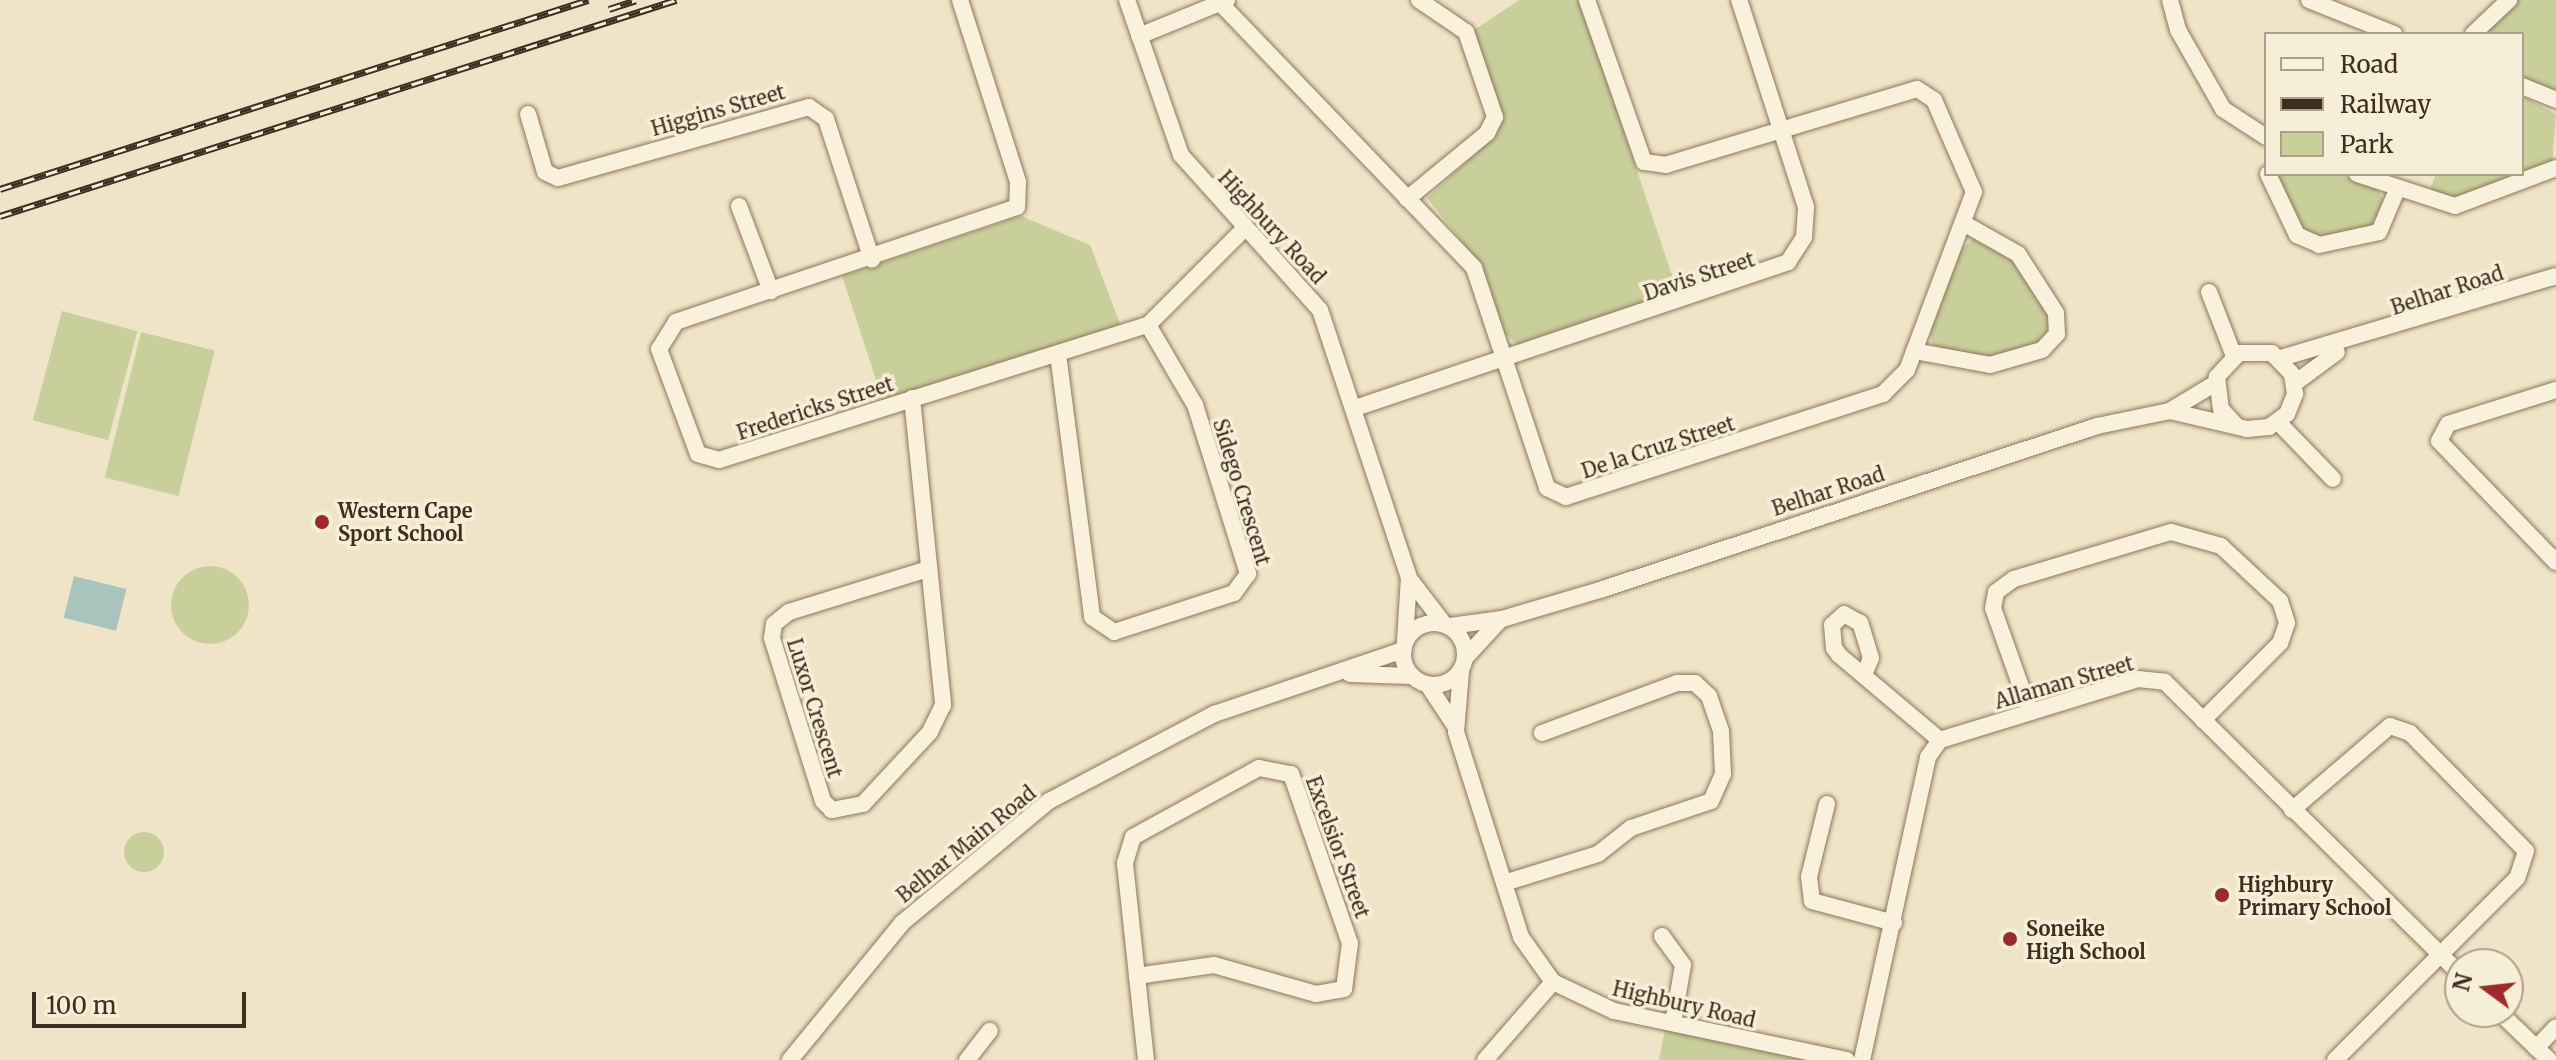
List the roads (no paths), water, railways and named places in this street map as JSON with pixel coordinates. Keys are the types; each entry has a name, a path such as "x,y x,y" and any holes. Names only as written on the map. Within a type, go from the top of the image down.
{"street":[{"path":"872,260 1012,213 1020,202 960,0"},
{"name":"Highbury Road","path":"1127,0 1181,155 1320,310 1409,577 1447,625"},
{"path":"1407,199 1487,133 1495,117 1466,32 1419,0"},
{"path":"1587,0 1644,162 1666,165 1781,129"},
{"path":"2170,0 2178,30 2223,109 2264,136"},
{"path":"2309,0 2389,32"},
{"path":"2475,32 2509,0"},
{"name":"Davis Street","path":"1355,408 1788,262 1807,218 1746,2"},
{"path":"1139,36 1225,3"},
{"name":"De la Cruz Street","path":"1225,3 1474,268 1547,488 1566,497 1883,394 1914,351 1974,192 1970,174 1927,93 1907,90 1781,129"},
{"path":"2524,87 2556,100"},
{"name":"Higgins Street","path":"528,114 545,172 558,178 795,107 819,111 872,260"},
{"path":"2362,176 2397,190 2455,206 2556,168"},
{"path":"2269,176 2297,235 2319,245 2379,232 2397,190"},
{"path":"739,206 771,291"},
{"path":"1914,351 1990,365 2042,350 2057,334 2056,313 2018,254 1963,223"},
{"name":"Fredericks Street","path":"872,260 676,322 661,341 698,454 719,460 1148,325 1245,228"},
{"name":"Belhar Road","path":"2281,358 2351,342 2556,276"},
{"path":"2209,292 2234,356"},
{"name":"Sidego Crescent","path":"1058,354 1092,617 1114,632 1234,593 1248,574 1195,405 1148,325"},
{"name":"Belhar Road","path":"2295,383 2351,342"},
{"path":"2261,349 2281,358 2295,383 2292,405 2278,422 2258,429 2236,425 2221,409 2216,383 2234,356 2261,349"},
{"name":"Belhar Road","path":"1447,625 1502,619 2049,440 2170,411 2216,383"},
{"path":"2555,392 2448,424 2439,441 2556,562"},
{"name":"Luxor Crescent","path":"912,398 943,688 938,720 863,804 832,810 823,801 772,638 774,624 789,612 928,569"},
{"name":"Belhar Road","path":"2170,411 2236,425"},
{"path":"2278,422 2302,455 2333,479"},
{"path":"2030,712 1993,608 1996,592 2014,579 2171,532 2221,546 2280,601 2287,623 2280,643 2203,720"},
{"name":"Highbury Road","path":"1404,646 1409,577"},
{"name":"Belhar Road","path":"1463,664 1502,619"},
{"path":"1426,623 1447,625 1463,664 1428,685 1412,676 1350,674 1404,646 1426,623"},
{"path":"1404,646 1412,676"},
{"name":"Highbury Road","path":"1455,726 1463,664"},
{"name":"Belhar Main Road","path":"790,1060 902,923 1039,808 1214,714 1350,674"},
{"path":"1862,1060 1928,757 1940,740 1864,675"},
{"name":"Allaman Street","path":"1940,740 2156,678 2203,720 2444,958"},
{"path":"1504,883 1598,854 1631,828 1711,801 1723,774 1721,731 1709,696 1695,683 1677,683 1542,733"},
{"name":"Highbury Road","path":"1428,685 1455,726 1521,937 1553,982 1588,1002 1847,1060"},
{"path":"2292,810 2390,726 2410,733 2504,823 2526,851 2522,871 2335,1060"},
{"name":"Excelsior Street","path":"1137,976 1214,965 1316,994 1344,989 1350,943 1291,774 1259,768 1133,837 1125,863 1137,976 1146,1060"},
{"path":"1827,804 1809,877 1812,901 1894,923"},
{"path":"1662,936 1683,965 1673,1023"},
{"path":"1485,1060 1553,982"},
{"path":"2536,1048 2556,1027"},
{"path":"2515,1028 2549,1060"},
{"path":"967,1060 990,1031"}],"water":[{"path":"74,576 126,589 116,631 64,618"}],"railway":[{"path":"0,189 588,0"},
{"path":"609,9 636,0"},
{"path":"0,216 676,0"}],"place":[{"name":"Western Cape Sport School","path":"322,522"},
{"name":"Highbury Primary School","path":"2222,895"},
{"name":"Soneike High School","path":"2010,939"}]}
